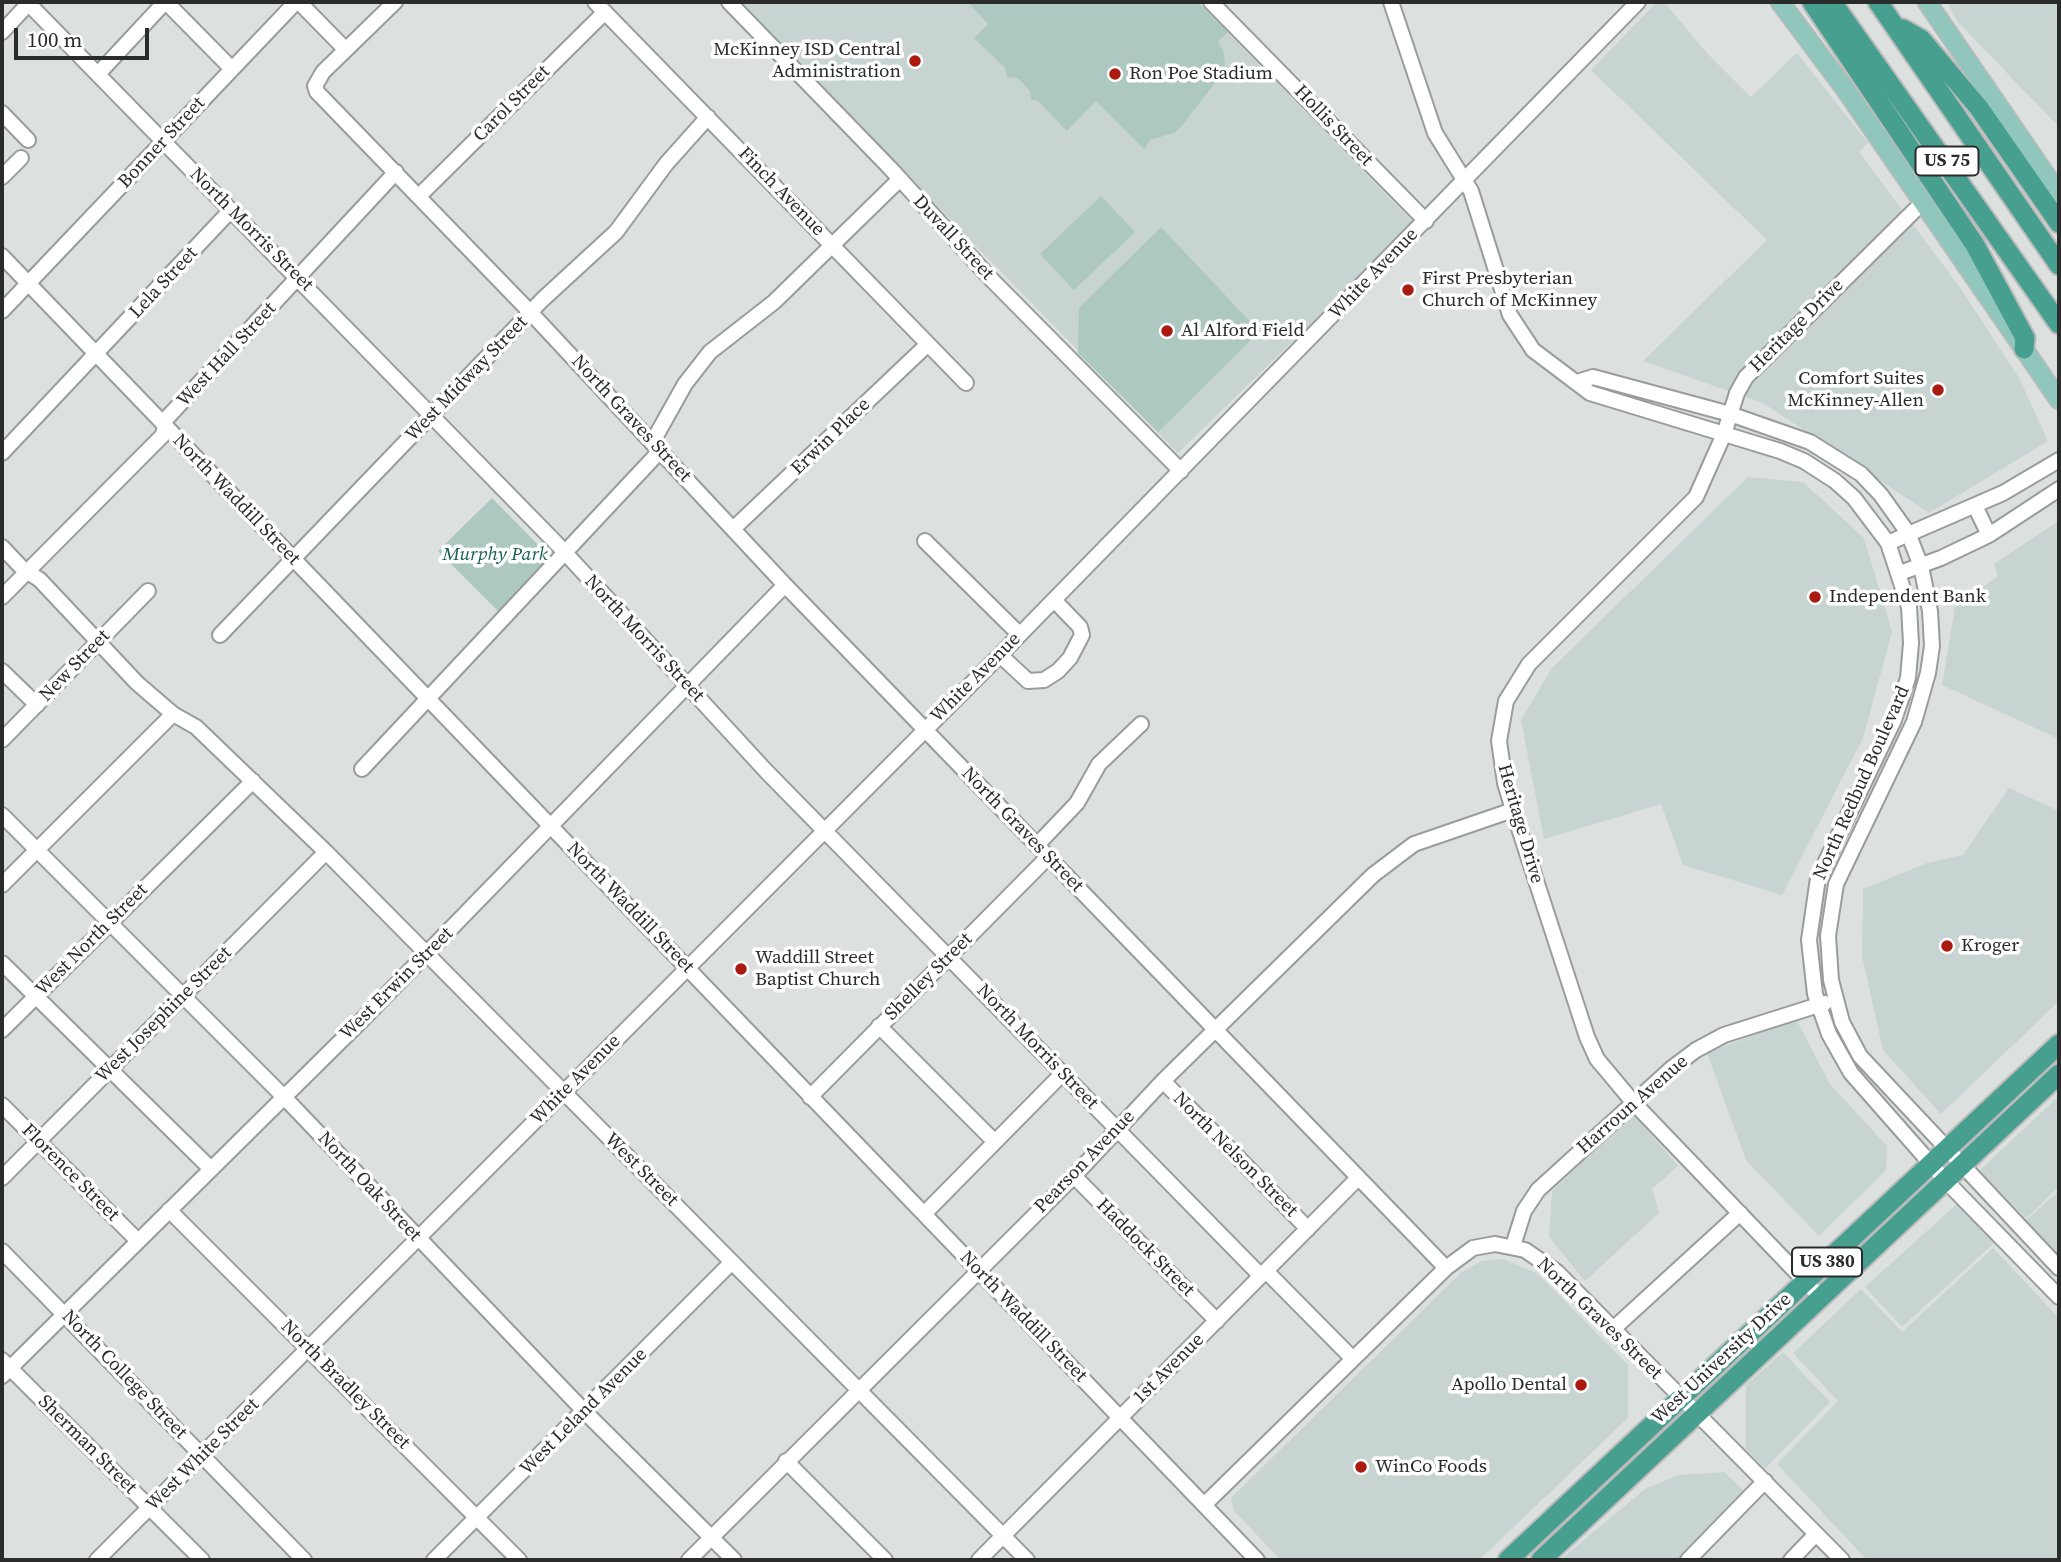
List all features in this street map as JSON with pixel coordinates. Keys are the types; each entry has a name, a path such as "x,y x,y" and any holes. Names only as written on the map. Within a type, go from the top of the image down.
{"highway":[{"path":"1812,2 1975,245 2025,338 2024,349"},
{"name":"US 75","path":"1832,2 2059,324"},
{"name":"US 75","path":"1878,2 2059,265"},
{"path":"1897,26 1921,39 1971,98 2059,223"},
{"name":"West University Drive","path":"1508,1560 2059,1044"},
{"name":"West University Drive","path":"1541,1560 2059,1074"}],"main road":[{"path":"1780,2 1845,89 2016,342 2024,349 2059,400"},
{"path":"1927,2 2059,194"}],"street":[{"path":"2,32 29,2"},
{"name":"North Morris Street","path":"29,2 432,415 825,831 1116,1129 1353,1359"},
{"path":"97,74 165,2 232,69"},
{"path":"297,2 345,49 395,2"},
{"name":"Bonner Street","path":"2,311 297,2"},
{"name":"Duvall Street","path":"729,2 1181,471"},
{"name":"Hollis Street","path":"1211,2 1426,221"},
{"name":"North Redbud Boulevard","path":"1391,2 1435,133 1466,180 1510,315 1520,334 1548,363 1590,393 1792,455 1826,475 1862,507 1888,543 1900,573 1911,619 1908,678 1898,712 1818,878 1809,940 1811,977 1818,1005 1838,1054 1851,1073 1946,1181 2059,1297"},
{"name":"White Avenue","path":"309,1350 1000,655 1638,2"},
{"name":"Finch Avenue","path":"600,7 966,383"},
{"name":"Carol Street","path":"419,196 600,7"},
{"name":"North Graves Street","path":"345,49 323,72 315,86 317,92 531,313 785,585 1446,1268 1465,1252 1482,1245 1513,1246 1549,1265 1842,1560"},
{"path":"2,113 28,140"},
{"name":"West Midway Street","path":"220,635 531,313 616,232 674,154 708,117"},
{"path":"2,177 21,158"},
{"name":"West Hall Street","path":"2,597 163,435 166,419 396,172"},
{"path":"362,769 565,554 656,447 685,383 710,352 774,302 899,180"},
{"name":"Heritage Drive","path":"1821,1297 1604,1069 1587,1037 1513,810 1505,783 1499,741 1504,708 1529,664 1690,505 1702,485 1746,377 1922,203"},
{"name":"Lela Street","path":"2,453 231,210"},
{"name":"North Waddill Street","path":"2,256 1257,1560"},
{"name":"Erwin Place","path":"733,529 928,344"},
{"name":"North Redbud Boulevard","path":"1577,382 1593,377 1730,414 1810,442 1847,463 1881,495 1908,533 1921,566 1932,634 1926,685 1914,722 1848,856 1833,896 1828,950 1836,1000 1842,1022 1860,1056 2059,1268"},
{"path":"1888,543 1975,506 2059,460"},
{"path":"1900,573 1989,535 2059,489"},
{"path":"1975,506 1989,535"},
{"path":"925,541 1019,634"},
{"name":"West Street","path":"2,547 173,714 196,727 326,852 1027,1560"},
{"name":"West Erwin Street","path":"4,1368 65,1314 428,953 785,585"},
{"name":"New Street","path":"2,740 148,591"},
{"path":"1000,655 1028,681 1044,681 1058,671 1070,658 1082,635 1080,627 1054,600"},
{"path":"2,671 37,705"},
{"path":"2,885 173,714"},
{"path":"1037,845 1077,803 1099,764 1142,724"},
{"name":"West North Street","path":"2,1030 253,780"},
{"name":"Pearson Avenue","path":"689,1560 856,1390 1073,1176 1163,1081 1401,851 1425,839 1513,810"},
{"name":"North Oak Street","path":"2,815 284,1097 584,1411 734,1560"},
{"name":"West Josephine Street","path":"2,1178 326,852"},
{"name":"Shelley Street","path":"810,1097 1048,856"},
{"path":"2,963 211,1169"},
{"name":"Harroun Avenue","path":"1513,1246 1530,1200 1633,1102 1696,1050 1755,1023 1836,1000"},
{"path":"879,1026 995,1142"},
{"path":"924,1214 1063,1073"},
{"name":"North Nelson Street","path":"1163,1081 1308,1229"},
{"name":"Florence Street","path":"2,1105 138,1241"},
{"name":"Haddock Street","path":"1073,1176 1217,1321"},
{"name":"1st Avenue","path":"979,1560 1358,1178"},
{"name":"North Bradley Street","path":"169,1210 479,1517 519,1560"},
{"path":"1612,1330 1740,1213"},
{"path":"1985,1222 2009,1236 2031,1259 2039,1259 2046,1254"},
{"name":"North College Street","path":"2,1251 304,1560"},
{"name":"West Leland Avenue","path":"434,1560 732,1262"},
{"path":"1204,1505 1446,1268"},
{"name":"West White Street","path":"97,1560 309,1350"},
{"name":"Sherman Street","path":"4,1368 150,1507 201,1560"},
{"path":"786,1461 886,1560"},
{"path":"1688,1560 1765,1481"},
{"path":"1791,1560 1816,1534"},
{"path":"1525,1544 1541,1560"}],"shaded area":[{"path":"738,2 1198,2 1414,223 1178,453"},
{"path":"1657,2 1664,2 1706,52 1751,97 1797,53 1868,143 1859,152 1961,289 2019,378 2048,441 1929,513 1763,403 1643,361 1767,240 1591,70"},
{"path":"1947,2 2059,2 2059,127 1957,21"},
{"path":"1748,477 1803,482 1864,538 1892,632 1863,738 1782,895 1683,865 1661,804 1544,839 1521,720 1552,668"},
{"path":"2059,521 2059,739 1942,685 1955,607 1998,576 1994,564"},
{"path":"2009,788 2059,811 2059,1001 1941,1114 1883,1050 1862,956 1863,889 1927,863 1963,855"},
{"path":"1796,1019 1830,1084 1887,1146 1886,1170 1819,1236 1746,1160 1707,1053"},
{"path":"2059,1096 2059,1187 2026,1218 1979,1171"},
{"path":"1633,1114 1678,1166 1652,1189 1659,1213 1585,1281 1549,1237 1552,1191"},
{"path":"2059,1191 2059,1255 2025,1221"},
{"path":"1958,1203 1994,1243 1902,1327 1865,1287"},
{"path":"1993,1248 2059,1318 2059,1560 1867,1560 1777,1464 1838,1401 1793,1353 1861,1289 1902,1332"},
{"path":"1503,1259 1538,1274 1628,1365 1628,1418 1479,1560 1281,1560 1234,1511 1231,1498 1462,1272 1482,1261"},
{"path":"1783,1352 1830,1402 1765,1469 1746,1449 1746,1385"},
{"path":"1724,1472 1744,1491 1678,1560 1560,1560 1645,1489 1679,1475"}],"green space":[{"name":"Ron Poe Stadium","path":"968,2 1198,2 1228,32 1218,41 1224,53 1225,70 1180,128 1174,133 1150,140 1144,149 1096,101 1067,131 1037,100 1031,100 1030,91 1018,78 1007,77 1005,68 974,38 988,24"},
{"path":"1101,196 1135,232 1074,290 1040,254"},
{"name":"Al Alford Field","path":"1161,227 1255,327 1255,336 1158,432 1078,353 1079,308"},
{"name":"Murphy Park","path":"492,498 551,558 498,611 438,551"}],"place":[{"name":"McKinney ISD Central Administration","path":"915,61"},
{"name":"Ron Poe Stadium","path":"1115,74"},
{"name":"First Presbyterian Church of McKinney","path":"1408,290"},
{"name":"Al Alford Field","path":"1167,331"},
{"name":"Comfort Suites McKinney-Allen","path":"1938,390"},
{"name":"Independent Bank","path":"1815,597"},
{"name":"Kroger","path":"1947,946"},
{"name":"Waddill Street Baptist Church","path":"741,969"},
{"name":"Apollo Dental","path":"1581,1385"},
{"name":"WinCo Foods","path":"1361,1467"}]}
